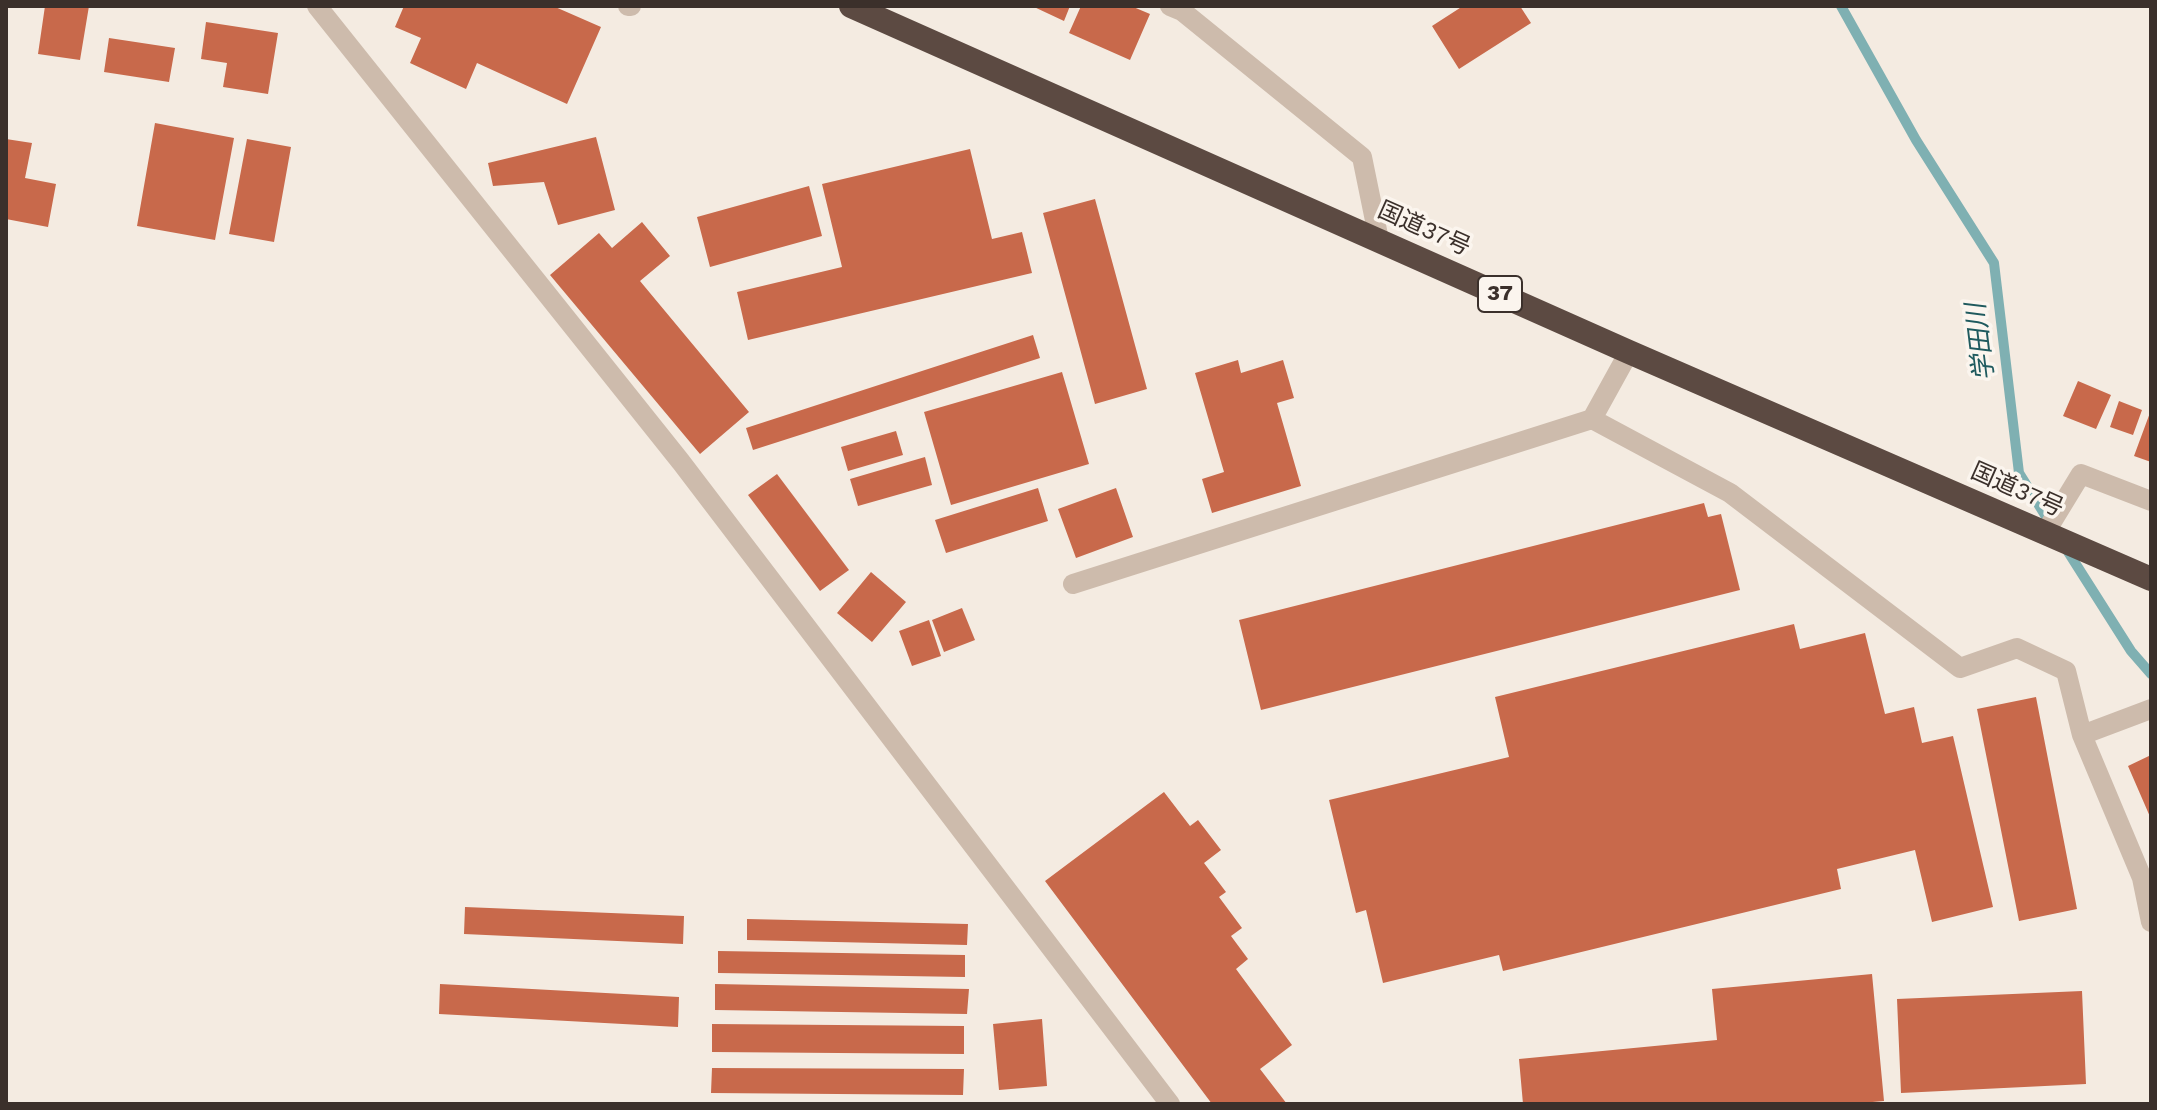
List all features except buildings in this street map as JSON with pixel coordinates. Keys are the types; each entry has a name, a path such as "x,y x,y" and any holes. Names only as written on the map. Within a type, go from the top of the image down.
{"highway":[{"name":"国道37号","path":"851,6 1629,352 2151,579"}],"street":[{"path":"317,6 681,462 1170,1104"},
{"path":"1170,6 1182,11 1362,157 1379,240"},
{"path":"1073,584 1592,419 1629,352"},
{"path":"1592,419 1730,493 1960,668 2017,648 2066,671 2082,735 2142,878 2151,922"},
{"path":"2045,533 2081,474 2151,501"},
{"path":"2082,735 2151,709"}],"waterway":[{"name":"学田川","path":"1841,6 1916,140 1994,263 2019,473 2050,523"},
{"name":"学田川","path":"2065,547 2131,651 2151,674"}]}
